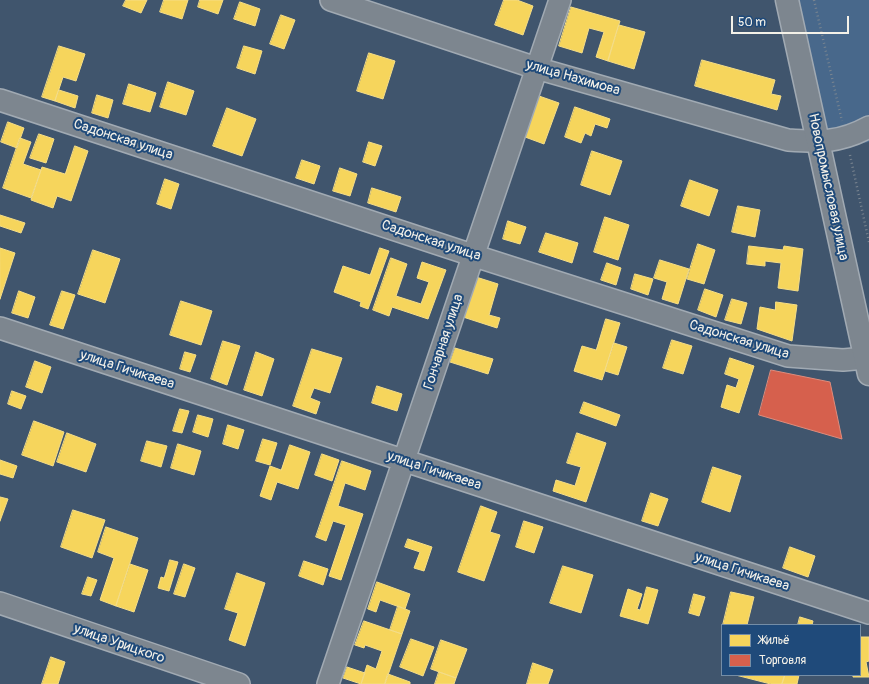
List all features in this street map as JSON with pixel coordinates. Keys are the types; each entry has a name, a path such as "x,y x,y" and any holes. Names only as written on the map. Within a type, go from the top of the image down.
{"main road":[{"name":"Новопромысловая улица","path":"786,0 867,366"}],"street":[{"name":"улица Нахимова","path":"331,0 536,68 788,140 818,142 846,138 869,127"},
{"name":"Гончарная улица","path":"328,684 472,255 560,0"},
{"name":"Садонская улица","path":"0,100 472,255 788,356 843,360 867,366"},
{"name":"улица Гичикаева","path":"0,328 869,613"},
{"name":"улица Урицкого","path":"0,603 238,684"}],"shaded area":[{"path":"795,0 869,0 869,142 828,150"}],"building: Жильё":[{"path":"126,0 147,0 141,13 123,6"},
{"path":"164,0 188,0 182,19 160,12"},
{"path":"200,0 223,0 218,14 198,7"},
{"path":"504,0 517,0 533,6 523,35 495,25"},
{"path":"240,2 260,9 255,26 234,19"},
{"path":"571,7 620,21 608,61 596,57 604,32 589,28 582,53 559,46"},
{"path":"281,15 295,20 284,49 270,44"},
{"path":"619,25 645,32 634,69 608,61"},
{"path":"59,46 85,54 76,81 63,77 55,101 42,97"},
{"path":"244,46 262,51 255,74 237,68"},
{"path":"369,53 395,61 383,99 357,91"},
{"path":"702,60 775,80 771,94 781,96 777,110 695,86"},
{"path":"168,82 194,91 186,115 160,107"},
{"path":"129,84 156,93 150,112 123,104"},
{"path":"59,90 78,96 75,108 55,101"},
{"path":"97,95 113,100 108,118 92,113"},
{"path":"539,96 559,103 544,144 525,137"},
{"path":"575,107 610,119 607,128 595,124 591,136 585,133 581,143 565,137"},
{"path":"227,108 256,119 242,156 213,146"},
{"path":"8,122 24,128 17,148 1,142"},
{"path":"39,134 54,139 46,163 30,158"},
{"path":"20,138 31,142 23,164 41,170 31,198 3,188"},
{"path":"369,142 382,146 375,166 363,162"},
{"path":"75,146 88,151 71,201 57,196 53,208 31,200 42,167 65,174"},
{"path":"592,151 622,161 610,195 581,185"},
{"path":"302,160 320,166 314,184 296,178"},
{"path":"340,168 357,174 350,196 333,191"},
{"path":"165,179 179,184 171,209 157,204"},
{"path":"690,180 718,190 709,216 681,206"},
{"path":"372,188 401,197 396,212 368,203"},
{"path":"738,206 760,210 755,237 732,232"},
{"path":"0,215 25,223 21,233 0,226"},
{"path":"605,217 629,225 618,260 594,252"},
{"path":"508,221 526,227 520,244 503,239"},
{"path":"546,233 578,243 572,263 539,252"},
{"path":"698,244 715,250 704,284 687,279"},
{"path":"749,246 783,250 784,246 803,249 798,291 778,288 781,263 765,261 765,266 747,264"},
{"path":"0,248 15,253 0,299"},
{"path":"380,248 389,251 368,309 360,306 361,302 334,292 343,266 370,275"},
{"path":"93,250 120,259 105,303 78,294"},
{"path":"391,258 407,264 396,296 421,304 429,282 417,278 422,262 446,270 428,319 392,307 389,316 373,310"},
{"path":"660,260 689,269 678,304 662,299 667,282 654,278"},
{"path":"607,263 621,268 616,285 601,280"},
{"path":"635,274 653,279 648,295 631,289"},
{"path":"476,277 498,284 489,315 500,318 497,328 463,317"},
{"path":"705,289 723,295 716,317 698,310"},
{"path":"19,291 35,297 28,318 12,313"},
{"path":"62,291 75,295 63,329 50,325"},
{"path":"732,299 747,303 741,324 725,320"},
{"path":"181,301 212,311 201,345 170,335"},
{"path":"776,302 797,305 792,341 757,329 760,307 775,310"},
{"path":"606,319 620,323 602,380 574,371 582,346 596,350"},
{"path":"672,340 692,346 683,374 663,368"},
{"path":"223,341 240,346 227,385 211,379"},
{"path":"614,343 627,347 618,375 605,371"},
{"path":"455,348 493,359 488,374 450,362"},
{"path":"312,349 342,358 330,393 314,388 310,398 320,402 316,414 293,406"},
{"path":"185,352 196,355 190,372 180,369"},
{"path":"256,352 274,359 262,396 244,390"},
{"path":"730,358 754,366 739,413 721,407 727,385 736,388 739,379 725,374"},
{"path":"35,361 51,367 42,393 26,387"},
{"path":"377,386 402,394 397,411 372,403"},
{"path":"12,391 26,396 21,409 8,404"},
{"path":"584,402 620,415 616,426 580,413"},
{"path":"180,409 189,411 182,433 173,431"},
{"path":"198,415 213,419 208,437 193,432"},
{"path":"34,421 64,432 53,466 22,455"},
{"path":"228,425 244,430 238,449 223,444"},
{"path":"67,433 96,444 86,472 57,462"},
{"path":"577,433 606,443 586,502 553,491 556,480 575,486 581,467 567,463"},
{"path":"263,439 277,443 270,465 256,461"},
{"path":"147,441 167,446 161,467 141,461"},
{"path":"178,444 201,451 194,475 171,468"},
{"path":"290,445 310,452 298,489 277,482 271,500 260,496 270,466 281,470"},
{"path":"322,454 339,460 332,481 315,475"},
{"path":"0,460 17,466 13,478 0,474"},
{"path":"342,461 371,471 365,490 345,483 338,506 363,514 341,580 329,576 346,525 333,521 326,541 316,537"},
{"path":"713,467 741,476 730,512 702,502"},
{"path":"651,493 668,499 658,526 642,521"},
{"path":"0,497 8,499 0,521"},
{"path":"481,506 497,512 490,532 500,535 484,581 458,572"},
{"path":"73,510 105,520 92,558 61,547"},
{"path":"524,521 543,527 534,553 516,547"},
{"path":"106,527 138,538 116,606 100,600 114,558 98,552"},
{"path":"408,539 432,547 424,571 414,568 420,552 405,547"},
{"path":"790,547 815,556 808,577 783,568"},
{"path":"170,560 178,562 169,591 158,588 161,577 164,578"},
{"path":"304,561 328,569 323,585 299,576"},
{"path":"130,564 148,570 134,612 116,606"},
{"path":"184,564 195,568 185,597 174,594"},
{"path":"563,566 593,575 581,613 550,603"},
{"path":"237,573 265,583 245,646 229,640 238,613 225,609"},
{"path":"88,577 97,580 91,596 82,594"},
{"path":"377,582 410,594 405,609 380,600 376,612 368,609"},
{"path":"647,587 658,590 648,624 620,616 628,589 642,594 637,609 640,610"},
{"path":"731,592 754,597 747,624 723,624"},
{"path":"694,594 705,597 699,616 689,613"},
{"path":"398,606 410,611 402,634 390,630"},
{"path":"800,617 813,621 812,624 798,624"},
{"path":"364,621 402,634 385,684 361,684 367,665 376,669 382,651 365,645 364,648 355,645"},
{"path":"861,637 869,637 869,661 866,662 869,677 853,677 861,676"},
{"path":"411,639 434,647 423,676 400,667"},
{"path":"441,640 467,649 456,678 431,669"},
{"path":"51,657 65,662 58,684 42,684"},
{"path":"533,663 553,670 548,684 527,684"},
{"path":"347,667 365,673 361,684 343,678"},
{"path":"439,672 456,678 454,684 435,684"},
{"path":"388,674 410,682 410,684 385,684"},
{"path":"740,676 785,676 782,684 771,684"},
{"path":"785,676 799,676 797,684 782,684"}],"building: Торговля":[{"path":"771,370 830,382 842,439 759,415"}]}
